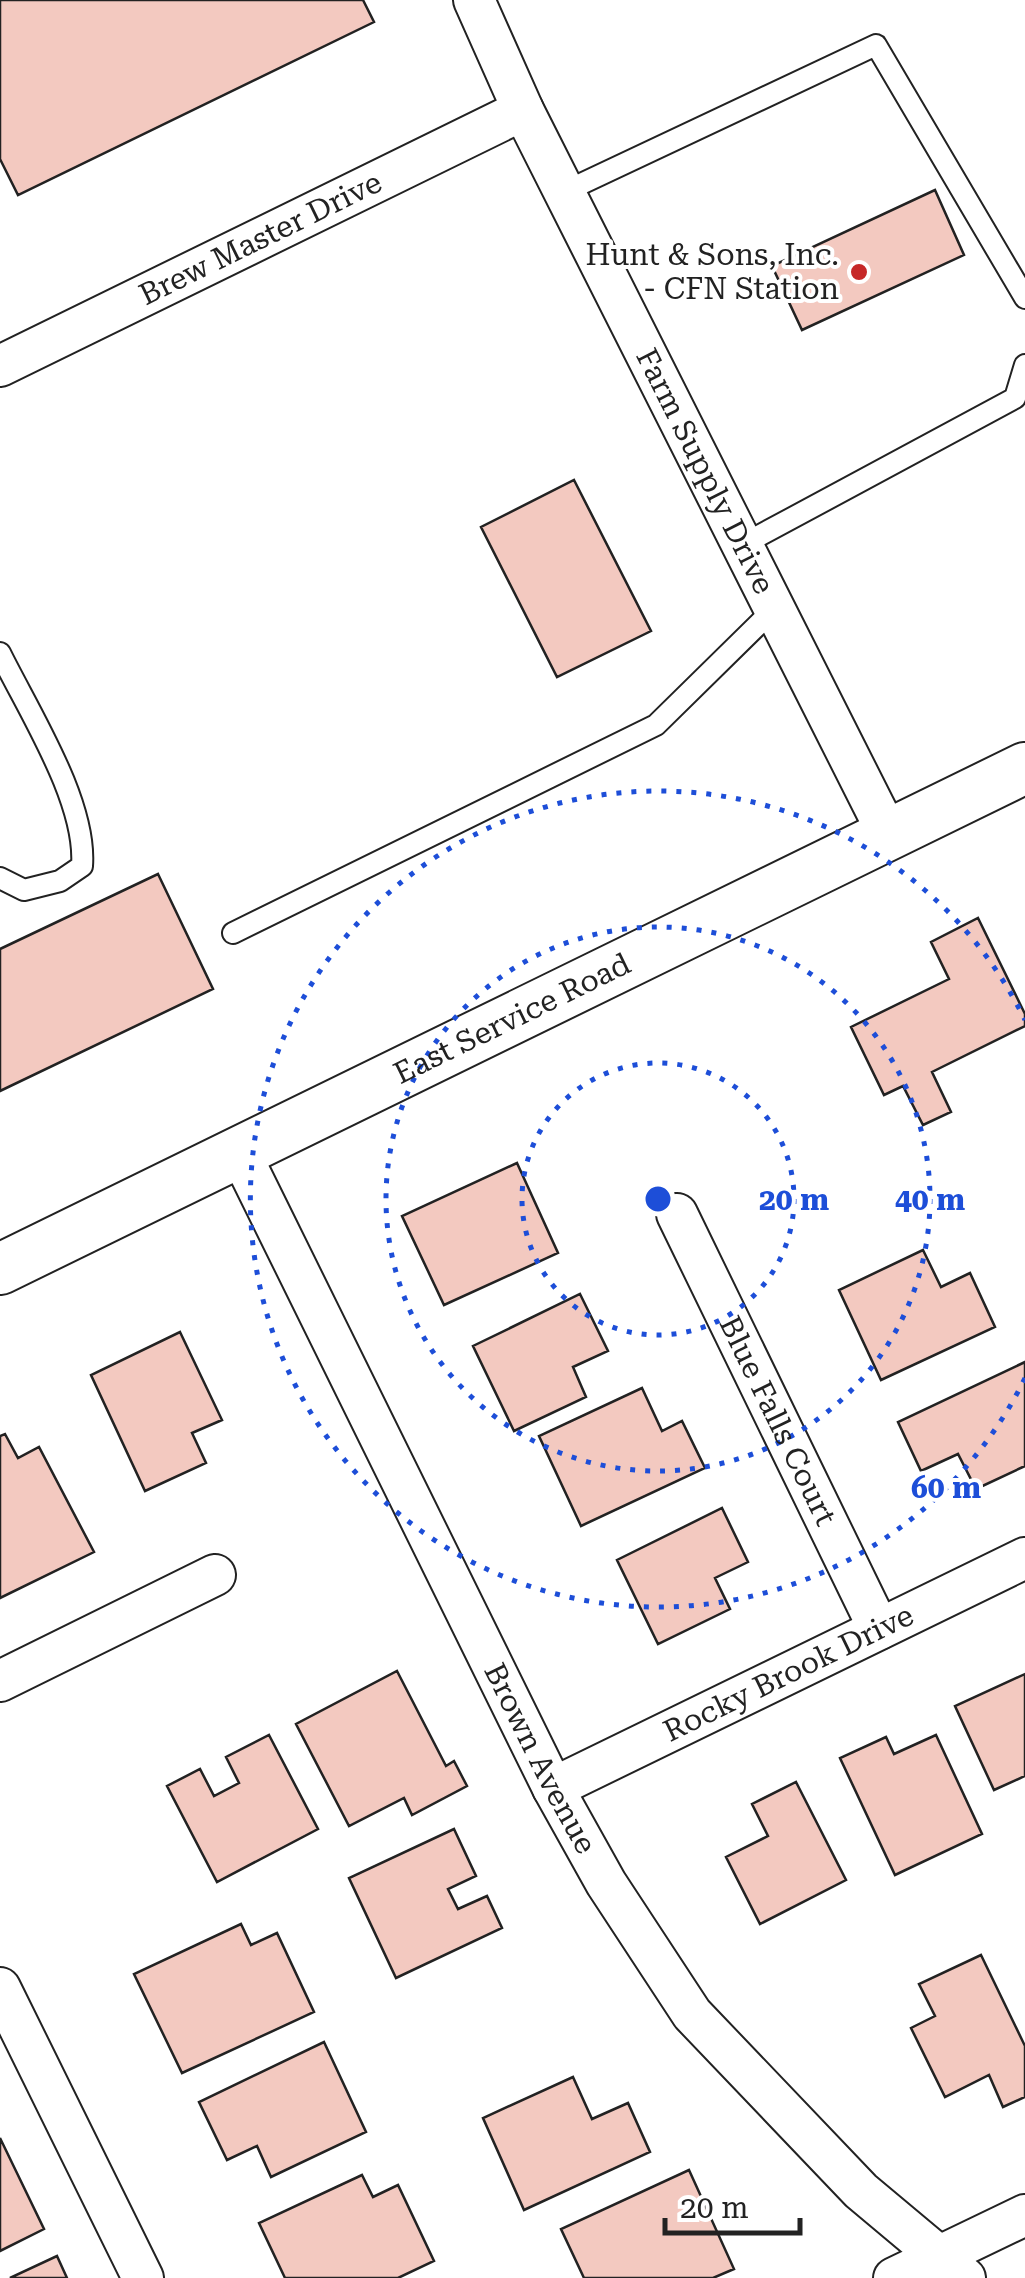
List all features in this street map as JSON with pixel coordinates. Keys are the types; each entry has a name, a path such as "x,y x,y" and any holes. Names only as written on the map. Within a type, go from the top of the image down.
{"street":[{"name":"Farm Supply Drive","path":"474,0 523,110 888,834"},
{"name":"Brew Master Drive","path":"0,366 523,110"},
{"name":"East Service Road","path":"0,1269 1025,768"},
{"name":"Brown Avenue","path":"240,1151 554,1788 606,1883 692,2014 861,2192 952,2268"},
{"name":"Blue Falls Court","path":"676,1214 878,1629"},
{"name":"Rocky Brook Drive","path":"554,1788 1025,1558"},
{"path":"0,1682 216,1575"},
{"path":"0,1988 142,2278"},
{"path":"894,2278 952,2268 1025,2215"}],"lane":[{"path":"564,192 876,45 1025,298"},
{"path":"742,545 1015,398 1025,365"},
{"path":"232,933 656,726 774,610"},
{"path":"0,653 68,792 84,844 82,866 60,881 24,890 0,878"}],"building":[{"path":"0,0 363,0 374,22 18,195 0,159"},
{"path":"935,190 964,255 802,330 772,266"},
{"path":"574,480 651,631 557,677 481,527"},
{"path":"158,874 213,989 0,1091 0,949"},
{"path":"978,918 1025,1014 1025,1026 932,1072 951,1112 923,1125 903,1086 884,1095 851,1027 949,979 931,942"},
{"path":"517,1163 558,1253 444,1305 402,1216"},
{"path":"923,1250 941,1287 970,1273 995,1327 881,1380 839,1290"},
{"path":"580,1294 608,1351 573,1367 586,1397 514,1431 473,1346"},
{"path":"180,1332 222,1420 192,1433 206,1463 145,1491 91,1375"},
{"path":"1025,1362 1025,1466 976,1489 958,1454 921,1471 898,1422"},
{"path":"642,1388 662,1431 682,1421 705,1468 581,1526 539,1436"},
{"path":"5,1434 18,1458 39,1447 94,1552 0,1598 0,1436"},
{"path":"722,1508 748,1562 715,1578 730,1609 658,1644 617,1560"},
{"path":"397,1671 446,1766 454,1761 467,1786 412,1815 404,1798 349,1826 296,1724"},
{"path":"1025,1674 1025,1776 994,1790 955,1706"},
{"path":"269,1735 318,1829 217,1882 167,1786 200,1769 214,1796 239,1783 226,1757"},
{"path":"936,1735 982,1834 895,1875 840,1758 886,1737 894,1754"},
{"path":"796,1782 846,1880 760,1924 726,1857 768,1836 752,1804"},
{"path":"454,1829 476,1876 448,1889 458,1909 487,1896 502,1928 396,1978 349,1878"},
{"path":"241,1924 251,1945 277,1933 314,2012 182,2073 134,1974"},
{"path":"981,1955 1025,2046 1025,2097 1003,2107 989,2075 945,2097 911,2028 935,2016 919,1984"},
{"path":"324,2042 366,2132 271,2177 257,2146 227,2160 199,2102"},
{"path":"573,2077 592,2119 628,2103 650,2152 524,2210 483,2118"},
{"path":"0,2138 44,2229 0,2251"},
{"path":"689,2170 734,2269 713,2278 584,2278 561,2229"},
{"path":"362,2175 373,2197 398,2185 434,2261 398,2278 285,2278 259,2223"},
{"path":"57,2256 67,2278 10,2278"}],"place":[{"name":"Hunt & Sons, Inc. - CFN Station","path":"859,272"}]}
